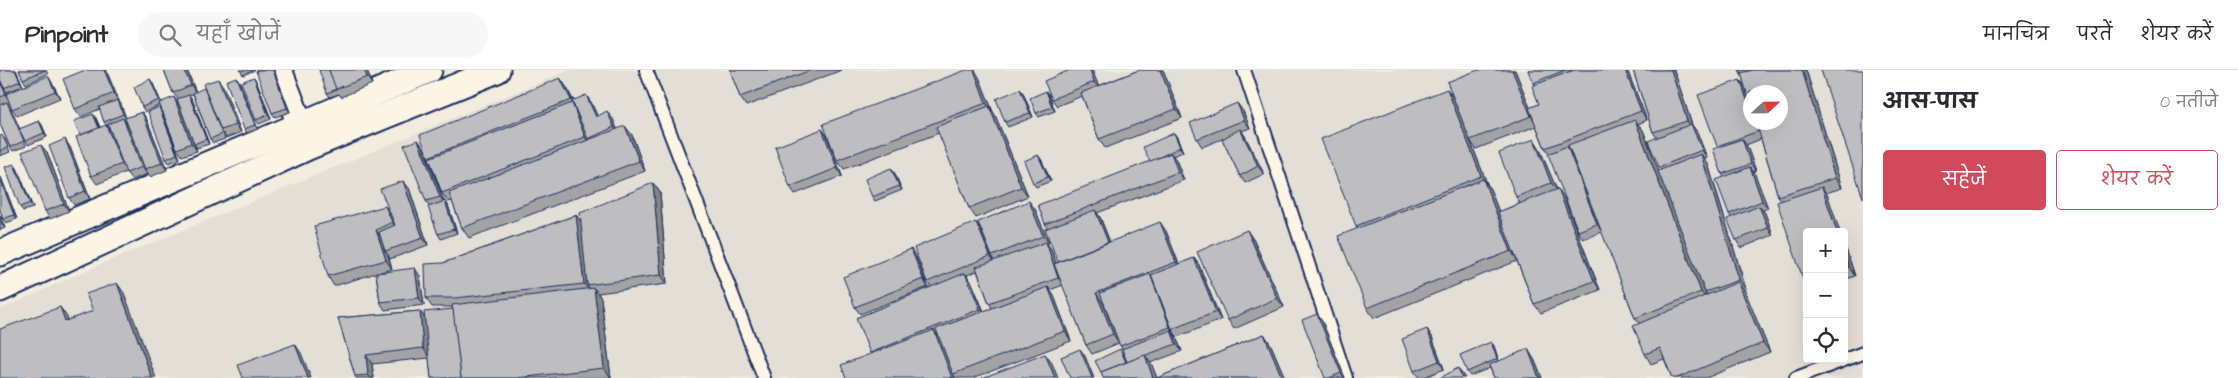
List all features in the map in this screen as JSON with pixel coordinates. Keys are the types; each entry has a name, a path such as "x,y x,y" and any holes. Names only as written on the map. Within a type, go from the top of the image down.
{"street":[{"path":"278,70 304,136"},
{"path":"0,289 304,136 429,70"},
{"path":"0,253 304,136 497,70"}],"lane":[{"path":"646,70 764,378"},
{"path":"1244,70 1346,378"},
{"path":"1796,378 1863,352"}],"shaded area":[{"path":"569,70 1863,70 1863,378 0,378 0,310 87,270"}],"building":[{"path":"0,70 15,70 20,81 4,88 0,79"},
{"path":"19,70 45,70 23,79"},
{"path":"85,70 104,70 114,93 75,109 63,79"},
{"path":"164,70 184,70 191,85 173,93"},
{"path":"257,70 273,70 287,108 272,113"},
{"path":"319,70 329,70 337,89 327,93"},
{"path":"329,70 364,70 367,77 336,89"},
{"path":"730,70 811,70 740,97"},
{"path":"966,70 974,70 986,103 837,160 823,124"},
{"path":"1070,70 1090,70 1094,82 1052,99 1044,81"},
{"path":"1139,70 1160,70 1176,109 1099,139 1081,93"},
{"path":"1478,70 1512,70 1531,116 1470,140 1447,82"},
{"path":"1528,70 1565,70 1533,83"},
{"path":"1574,70 1625,70 1641,111 1545,148 1529,108 1539,104 1532,86"},
{"path":"1633,70 1671,70 1687,121 1653,132"},
{"path":"1753,70 1802,70 1835,178 1778,196 1758,130 1788,130 1788,85 1744,85 1741,73"},
{"path":"1821,70 1863,70 1863,198"},
{"path":"48,76 55,91 12,109 6,94"},
{"path":"236,77 255,125 244,129 226,81"},
{"path":"254,77 268,115 256,120 241,82"},
{"path":"560,78 571,100 428,157 420,135"},
{"path":"150,79 159,100 142,107 134,87"},
{"path":"218,79 236,125 221,130 203,84"},
{"path":"1740,80 1743,88 1743,130 1759,131 1717,146 1698,95"},
{"path":"0,81 6,95 0,97"},
{"path":"204,88 222,134 210,139 193,93"},
{"path":"1020,89 1030,113 1005,122 996,99"},
{"path":"1447,89 1481,176 1356,226 1321,139"},
{"path":"1046,91 1052,107 1036,113 1030,98"},
{"path":"189,95 206,139 194,144 177,99"},
{"path":"586,95 596,117 607,111 614,127 588,139 572,101"},
{"path":"174,97 191,143 177,149 159,103"},
{"path":"118,100 123,114 104,122 99,107"},
{"path":"7,102 24,141 10,147 0,124 0,105"},
{"path":"572,103 585,137 442,193 429,158"},
{"path":"1237,103 1244,120 1197,139 1190,123"},
{"path":"989,106 1021,187 969,208 936,127"},
{"path":"159,107 177,154 166,159 148,112"},
{"path":"142,112 162,163 145,169 125,118"},
{"path":"93,114 99,128 80,135 74,121"},
{"path":"123,118 142,167 126,173 108,124"},
{"path":"1635,120 1701,292 1635,318 1568,145"},
{"path":"39,121 44,133 25,141 19,129"},
{"path":"1691,124 1702,150 1659,167 1648,141"},
{"path":"106,125 122,164 91,176 76,137"},
{"path":"625,126 639,161 462,228 449,193"},
{"path":"822,129 837,168 790,187 775,147"},
{"path":"1240,129 1258,166 1240,176 1222,139"},
{"path":"1174,133 1180,147 1150,162 1143,147"},
{"path":"2,135 8,147 0,151 0,136"},
{"path":"65,139 85,191 69,198 49,146"},
{"path":"1534,139 1551,183 1516,197 1499,153"},
{"path":"1742,139 1751,164 1722,174 1713,149"},
{"path":"418,140 440,197 426,201 404,145"},
{"path":"41,145 64,204 45,211 22,152"},
{"path":"1567,146 1597,224 1578,231 1548,154"},
{"path":"1171,153 1178,172 1045,224 1038,205"},
{"path":"1701,154 1739,280 1705,292 1658,171"},
{"path":"1038,155 1048,177 1033,183 1024,161"},
{"path":"14,164 30,203 20,207 5,167"},
{"path":"1750,167 1762,201 1729,214 1716,180"},
{"path":"891,168 899,186 872,197 865,179"},
{"path":"0,179 14,215 3,219 0,210"},
{"path":"1483,179 1511,251 1367,308 1338,236"},
{"path":"403,181 423,238 385,251 379,232 395,225 380,189"},
{"path":"653,183 661,275 587,285 580,213"},
{"path":"1822,187 1836,228 1803,228 1803,279 1777,202"},
{"path":"1558,189 1594,281 1534,304 1498,212"},
{"path":"445,201 454,229 438,234 428,207"},
{"path":"1029,201 1043,236 992,256 978,222"},
{"path":"385,206 392,222 376,230 386,260 328,276 314,226"},
{"path":"1759,206 1768,228 1736,240 1727,219"},
{"path":"1095,210 1108,242 1058,262 1045,229"},
{"path":"576,215 584,284 455,298 426,298 425,264 443,263"},
{"path":"976,222 990,256 927,282 914,248"},
{"path":"1160,222 1176,262 1096,293 1113,334 1086,345 1054,264"},
{"path":"1247,230 1277,298 1228,320 1197,252"},
{"path":"1046,242 1058,278 989,303 976,267"},
{"path":"911,249 923,279 855,307 843,277"},
{"path":"1194,258 1216,312 1172,329 1151,275"},
{"path":"415,268 419,298 380,302 376,273"},
{"path":"965,273 980,309 870,353 856,318"},
{"path":"1150,274 1170,327 1120,346 1100,293"},
{"path":"1738,282 1763,343 1677,378 1672,378 1660,348 1645,354 1633,326"},
{"path":"117,283 152,378 0,378 0,329 60,307 65,321 93,311 86,294"},
{"path":"1048,287 1065,331 953,374 936,329"},
{"path":"594,288 604,368 518,378 461,378 452,305"},
{"path":"453,309 461,378 431,378 424,312"},
{"path":"420,311 423,348 366,355 368,375 355,376 338,318"},
{"path":"1317,314 1341,373 1329,378 1325,378 1302,320"},
{"path":"1427,329 1439,361 1414,371 1402,339"},
{"path":"934,330 952,378 846,378 841,365"},
{"path":"1171,330 1176,344 1127,362 1122,349"},
{"path":"1264,334 1282,378 1157,378"},
{"path":"1491,342 1497,359 1467,372 1460,355"},
{"path":"295,344 308,378 243,378 238,365"},
{"path":"1080,349 1092,378 1070,378 1061,357"},
{"path":"1120,349 1126,362 1101,372 1095,361"},
{"path":"1528,349 1539,378 1494,378 1489,365"},
{"path":"1045,354 1055,378 982,378"},
{"path":"1145,355 1153,378 1103,378 1101,372"},
{"path":"1458,368 1462,378 1440,378"}]}
